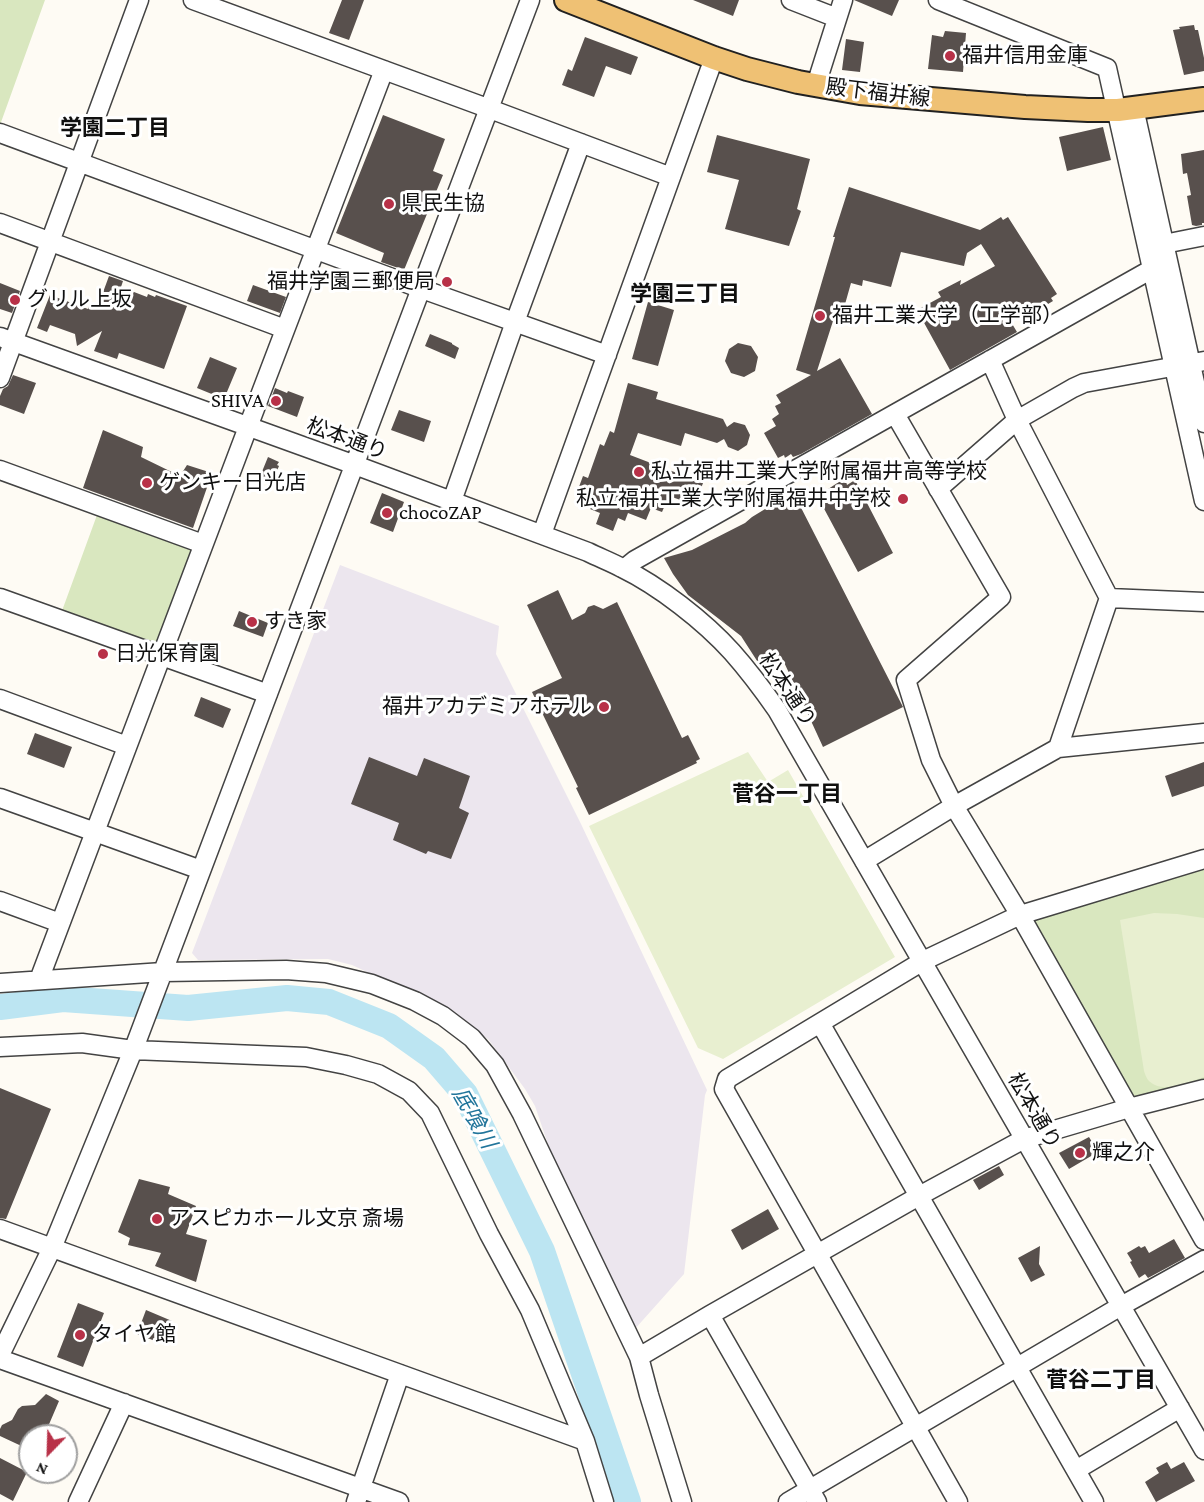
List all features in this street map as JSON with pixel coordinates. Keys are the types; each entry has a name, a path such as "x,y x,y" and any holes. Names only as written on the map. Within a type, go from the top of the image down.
{"main road":[{"name":"殿下福井線","path":"566,0 747,69 816,86 860,93 1025,107 1126,109 1204,99"}],"street":[{"path":"0,378 7,339 50,242 139,0"},
{"path":"193,0 671,177"},
{"path":"399,1502 358,1495 0,1357 52,1248 135,1046 530,0"},
{"path":"791,0 837,18"},
{"path":"816,86 843,0"},
{"path":"938,0 1107,68 1126,109 1164,244 1204,423"},
{"path":"542,534 714,58"},
{"path":"39,980 384,70"},
{"path":"1126,109 1152,269 1189,364 1204,501"},
{"path":"0,133 607,355"},
{"path":"452,501 581,143"},
{"path":"0,224 285,329"},
{"path":"1164,244 1204,236"},
{"path":"624,569 635,560 1152,269"},
{"name":"松本通り","path":"7,339 588,552 624,569 674,600 716,635 753,677 777,710 1204,1450"},
{"path":"990,360 1017,420 1109,598 1058,748"},
{"path":"938,489 1017,420 1073,387 1189,364"},
{"path":"895,414 1001,597 906,680 931,760 954,806 1020,915 1204,1240"},
{"path":"0,470 203,544"},
{"path":"0,598 268,694"},
{"path":"1109,598 1204,602"},
{"path":"0,699 127,746"},
{"path":"864,861 954,806 1058,748 1204,733"},
{"path":"0,798 201,870"},
{"path":"958,1502 724,1089 727,1079 923,962 1020,915 1204,859"},
{"path":"0,901 60,923"},
{"path":"0,983 160,978 286,970 326,974 372,984 415,1001 443,1016 472,1038 495,1065 522,1114 639,1357 682,1502"},
{"path":"820,1023 1094,1502"},
{"path":"0,1047 82,1043 306,1057 378,1074 410,1091 430,1113 489,1234 530,1310 585,1441 604,1502"},
{"path":"639,1357 1024,1139 1204,1089"},
{"path":"0,1229 585,1441"},
{"path":"788,1502 813,1496 915,1427 1204,1260"},
{"path":"710,1315 813,1496"},
{"path":"358,1495 400,1374"},
{"path":"78,1502 124,1403"},
{"path":"1076,1470 1180,1408"}],"shaded area":[{"path":"340,565 499,626 496,654 581,824 707,1090 684,1274 634,1330 553,1159 535,1106 488,1039 414,994 352,965 328,959 198,960 192,953"}],"green space":[{"path":"0,0 45,0 0,125"},
{"path":"97,515 203,544 161,656 59,619"},
{"path":"748,752 768,782 788,770 895,957 723,1059 698,1048 589,826"},
{"path":"1204,864 1204,1086 1129,1108 1020,915"},
{"path":"1154,913 1204,918 1204,1077 1168,1087 1160,1087 1148,1080 1144,1071 1120,920"}],"building":[{"path":"342,0 364,0 349,40 329,33"},
{"path":"693,0 739,0 733,16"},
{"path":"854,0 899,0 892,16"},
{"path":"1194,25 1195,30 1198,30 1204,58 1204,71 1184,75 1173,30"},
{"path":"945,31 966,33 963,72 928,69 932,35 943,37"},
{"path":"585,37 638,57 631,75 606,66 594,97 562,85 568,69 572,71"},
{"path":"846,39 864,42 860,72 842,70"},
{"name":"県民生協","path":"383,115 445,139 433,171 443,175 404,270 381,262 384,253 336,233"},
{"path":"1103,127 1111,160 1067,171 1059,137"},
{"path":"717,135 810,159 797,209 801,211 789,246 725,229 739,180 707,172"},
{"path":"1204,150 1204,223 1196,226 1192,225 1187,196 1191,195 1187,173 1183,174 1181,154"},
{"path":"849,187 980,230 1001,217 1003,220 1008,217 1057,294 1051,298 1053,301 1033,313 1027,304 1008,317 1017,332 950,370 917,310 941,297 938,292 961,280 960,285 995,266 981,244 967,253 964,266 901,252 891,287 863,280 862,286 851,283 840,322 833,321 817,371 840,358 872,414 801,454 793,457 791,454 785,458 784,455 778,458 764,433 776,426 772,419 779,414 775,406 781,403 776,395 811,375 796,370"},
{"path":"109,276 123,281 121,287 147,297 148,294 155,297 156,295 187,306 164,369 119,353 117,359 94,351 102,331 77,346 75,334 50,325 47,332 37,328 50,295 88,309 90,303 98,306"},
{"path":"0,283 20,291 12,313 0,309"},
{"path":"253,285 286,297 280,313 247,301"},
{"path":"648,302 674,310 658,366 632,359"},
{"path":"430,334 459,348 455,359 425,346"},
{"path":"738,343 751,346 758,357 755,371 744,377 731,373 725,361 729,349"},
{"path":"210,357 237,368 224,399 197,388"},
{"path":"13,375 36,383 24,414 0,405 3,389 8,386"},
{"path":"628,383 658,392 656,399 723,419 727,427 734,422 745,425 750,435 747,445 738,451 728,447 724,439 717,443 685,433 681,446 638,433 630,455 703,483 695,505 669,496 662,512 651,508 646,520 628,513 625,521 618,518 613,531 596,524 600,513 590,509 593,501 576,495 583,476 588,478 600,444 604,446 610,431 614,433"},
{"path":"275,388 304,397 297,417 268,406"},
{"path":"399,410 431,421 424,442 391,430"},
{"name":"ゲンキー日光店","path":"103,430 143,447 141,457 180,476 187,465 212,473 193,528 83,488"},
{"path":"268,457 279,462 271,484 259,479"},
{"path":"845,478 847,485 855,480 893,553 858,572 821,503 825,499 822,493"},
{"path":"793,492 903,707 823,747 783,660 771,658 761,667 741,636 688,595 664,558 692,550 745,523"},
{"path":"382,493 404,502 393,532 370,523"},
{"path":"558,590 572,620 585,613 588,607 594,605 603,609 617,602 682,738 688,735 700,759 696,761 697,763 589,815 532,692 562,678 527,605"},
{"path":"239,611 268,623 263,637 233,626"},
{"path":"201,697 231,709 223,728 194,716"},
{"path":"35,733 72,747 64,768 27,754"},
{"path":"369,757 417,776 424,758 470,776 459,808 469,813 451,859 428,851 426,854 393,840 399,823 351,804"},
{"path":"1204,762 1204,786 1172,797 1165,776"},
{"path":"0,1088 51,1109 6,1219 0,1218"},
{"path":"1089,1137 1098,1152 1069,1169 1059,1153"},
{"path":"999,1166 1004,1175 979,1190 973,1180"},
{"name":"アスピカホール文京 斎場","path":"139,1179 170,1187 168,1194 196,1206 186,1234 207,1240 196,1282 155,1266 161,1253 128,1245 130,1238 118,1232"},
{"path":"768,1209 779,1229 742,1250 731,1230"},
{"path":"1174,1239 1185,1258 1148,1278 1145,1274 1139,1278 1127,1253 1139,1246 1141,1248 1145,1246 1149,1253"},
{"path":"1040,1246 1039,1264 1045,1275 1031,1282 1018,1258"},
{"name":"タイヤ館","path":"78,1303 104,1313 83,1367 57,1357"},
{"path":"146,1310 172,1321 163,1344 137,1334"},
{"path":"46,1394 59,1401 49,1424 18,1424 18,1444 0,1436 2,1425 12,1420 18,1409 22,1406 35,1405"},
{"path":"0,1458 18,1467 18,1484 21,1484 13,1501 0,1494"},
{"path":"1167,1462 1171,1469 1184,1462 1195,1481 1156,1502 1145,1482 1159,1473 1156,1468"}],"waterway":[{"name":"底喰川","path":"0,1007 63,999 188,1008 287,998 329,1002 389,1026 434,1058 465,1094 542,1251 628,1502"}],"place":[{"name":"福井信用金庫","path":"950,56"},
{"name":"県民生協","path":"389,204"},
{"name":"福井学園三郵便局","path":"447,282"},
{"name":"グリル上坂","path":"15,300"},
{"name":"福井工業大学（工学部）","path":"820,316"},
{"name":"SHIVA","path":"276,401"},
{"name":"私立福井工業大学附属福井高等学校","path":"639,472"},
{"name":"ゲンキー日光店","path":"147,483"},
{"name":"私立福井工業大学附属福井中学校","path":"903,499"},
{"name":"chocoZAP","path":"387,513"},
{"name":"すき家","path":"252,622"},
{"name":"日光保育園","path":"103,654"},
{"name":"福井アカデミアホテル","path":"604,707"},
{"name":"輝之介","path":"1080,1153"},
{"name":"アスピカホール文京 斎場","path":"157,1219"},
{"name":"タイヤ館","path":"80,1335"}],"district":[{"name":"学園二丁目","path":"115,128"},
{"name":"学園三丁目","path":"685,294"},
{"name":"菅谷一丁目","path":"787,794"},
{"name":"菅谷二丁目","path":"1101,1380"}]}
